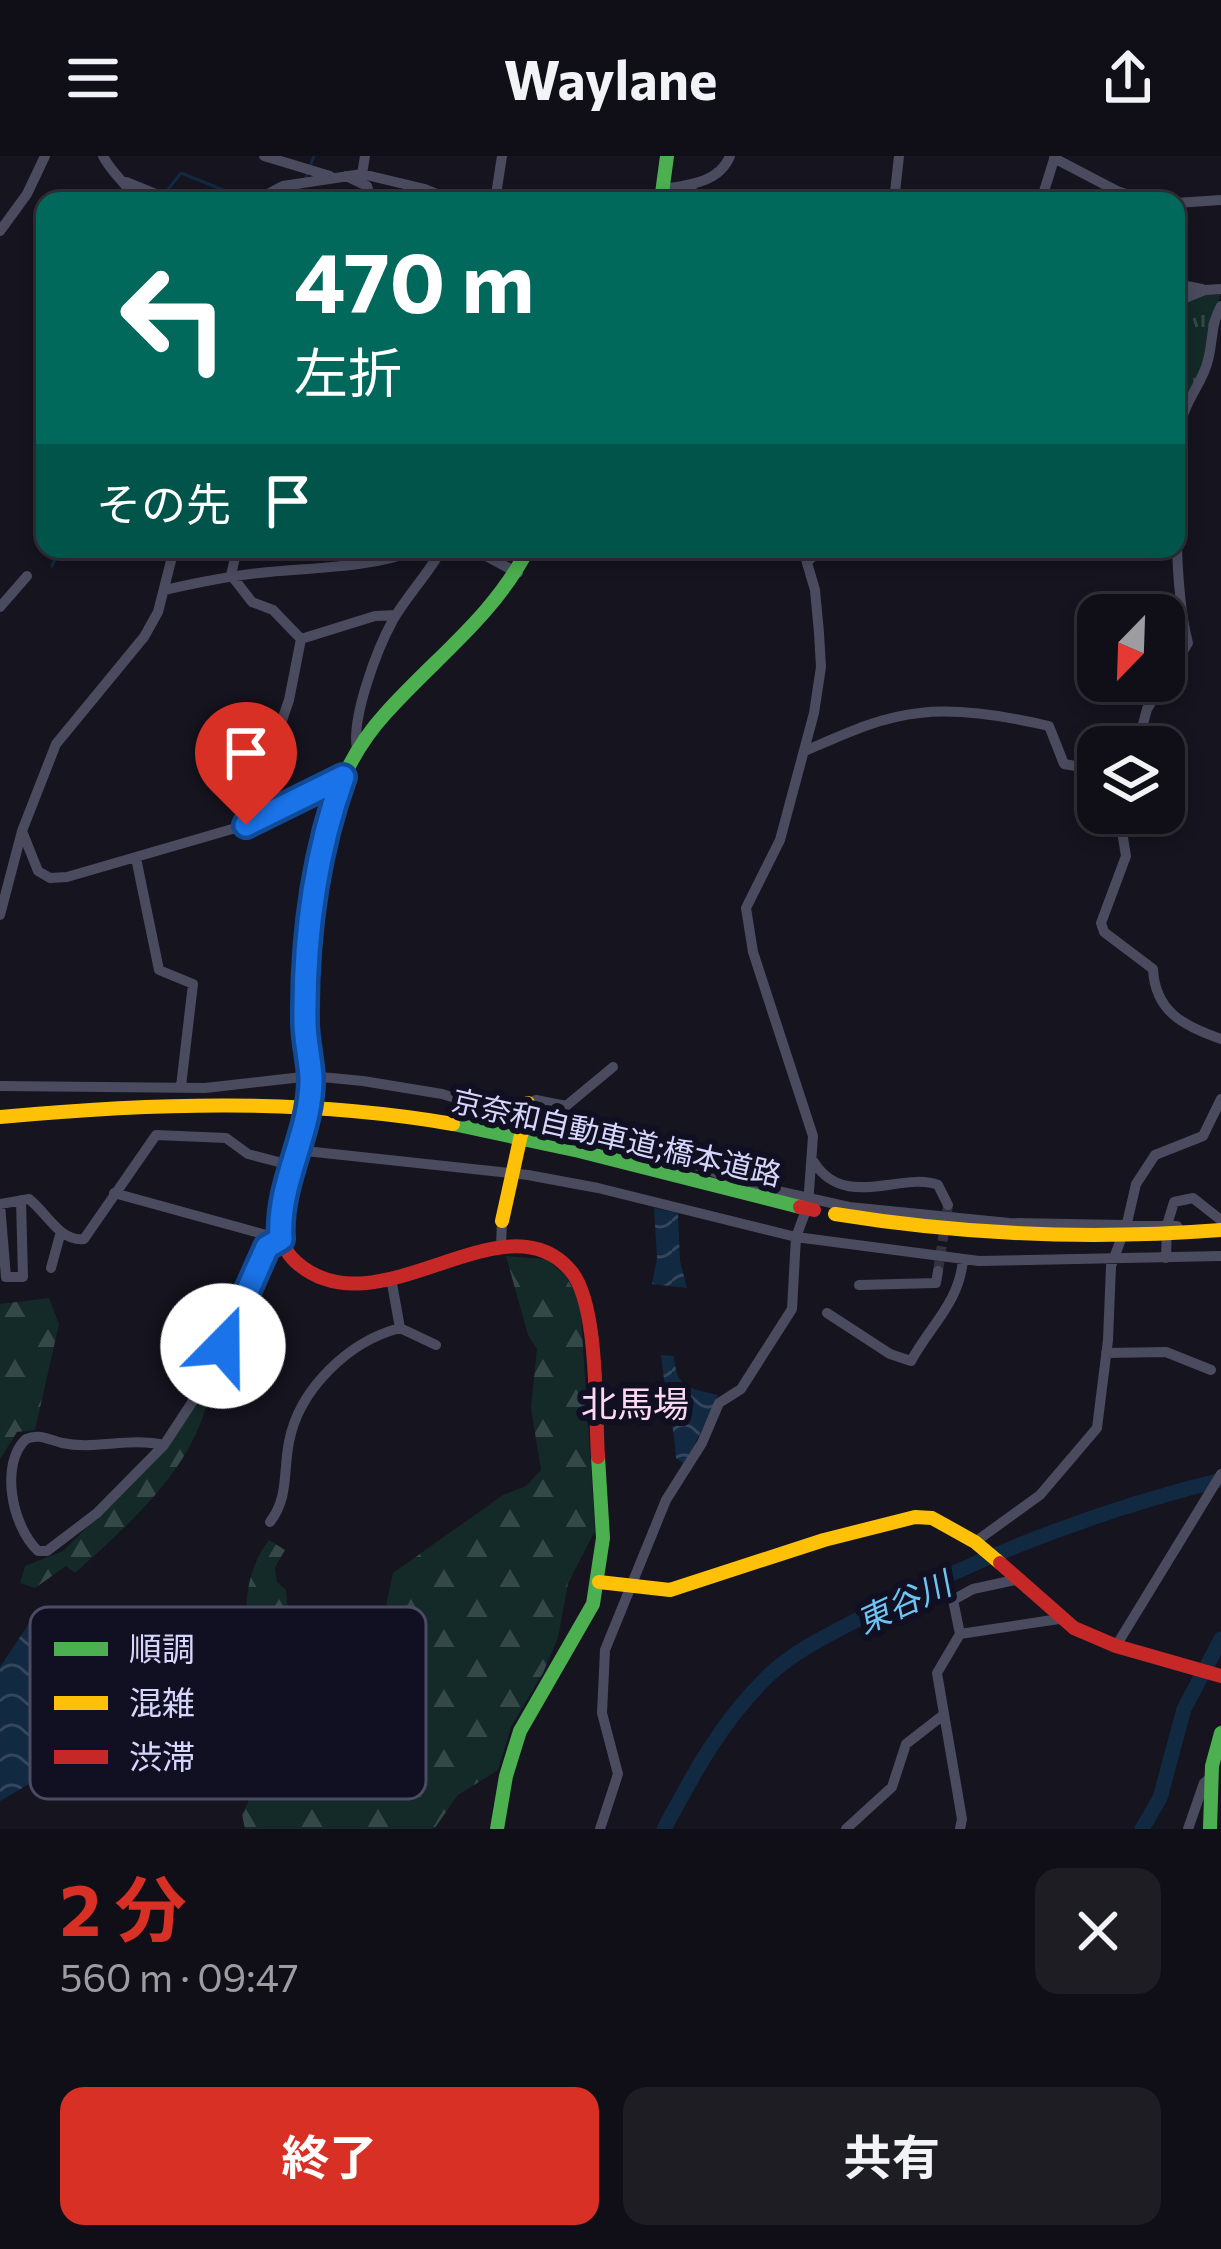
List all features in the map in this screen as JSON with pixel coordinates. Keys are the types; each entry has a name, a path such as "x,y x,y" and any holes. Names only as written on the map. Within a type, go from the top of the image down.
{"main road":[{"path":"662,192 667,156"},
{"path":"497,1829 520,1731 593,1604 599,1582 603,1538 588,1303 579,1278 554,1254 534,1248 501,1246 365,1285 325,1282 304,1272 281,1239 279,1217 311,1078 305,1028 306,968 317,864 343,777 368,733 503,597 525,558"},
{"name":"京奈和自動車道;橋本道路","path":"0,1117 200,1103 355,1110 496,1133 835,1214 915,1227 1031,1237 1221,1231"},
{"path":"502,1221 528,1103"},
{"path":"212,1372 267,1247 281,1239"},
{"path":"599,1582 670,1590 824,1540 915,1517 945,1523 978,1545 1059,1619 1116,1646 1221,1676"},
{"path":"1210,1829 1211,1777 1221,1733"}],"street":[{"path":"0,231 27,194 45,156"},
{"path":"103,156 110,171 123,181 150,192"},
{"path":"264,156 339,176 367,186 369,192"},
{"path":"362,174 365,156"},
{"path":"496,192 502,156"},
{"path":"669,192 725,169 730,156"},
{"path":"895,192 899,156"},
{"path":"1043,192 1054,157 1128,192"},
{"path":"272,192 283,186 362,174 432,192"},
{"path":"123,181 130,192"},
{"path":"682,186 694,192"},
{"path":"1185,202 1221,200"},
{"path":"1185,286 1221,289"},
{"path":"1185,298 1205,290"},
{"path":"1185,414 1208,365 1214,319 1221,306"},
{"path":"0,915 22,831 56,744 144,637 165,590 172,558"},
{"path":"231,575 235,558"},
{"path":"371,564 372,558"},
{"path":"165,590 231,575 340,570 391,558"},
{"path":"357,749 354,735 373,668 397,615 436,558"},
{"path":"490,558 518,573"},
{"path":"600,1829 618,1774 602,1713 605,1651 666,1500 702,1443 719,1403 741,1389 792,1310 796,1237 808,1205 813,1136 753,952 746,908 780,840 805,751 821,667 815,590 807,558"},
{"path":"1143,726 1147,709 1188,643 1182,619 1180,558"},
{"path":"231,575 252,602 273,610 301,639"},
{"path":"0,607 27,576"},
{"path":"301,639 375,616 397,615"},
{"path":"246,825 290,700 301,639"},
{"path":"805,751 869,724 922,712 1049,726 1064,764 1077,766"},
{"path":"22,831 38,872 50,878 246,825 343,777"},
{"path":"1122,834 1126,856 1101,923 1104,932 1153,969 1160,1004 1221,1039"},
{"path":"136,858 159,970 193,984 181,1086"},
{"path":"528,1103 536,1100 566,1106 613,1067"},
{"path":"0,1086 205,1088 311,1078 442,1094 808,1205 984,1222 1127,1222 1221,1231"},
{"path":"978,1545 1040,1495 1097,1429 1112,1261 1136,1184 1155,1155 1204,1136 1221,1099"},
{"path":"20,1200 23,1277 6,1276 0,1205 20,1200 29,1199 49,1215 61,1234 84,1239 157,1135 226,1138 248,1154 528,1175 796,1237 963,1259 1112,1261 1221,1256"},
{"path":"812,1159 827,1177 867,1188 927,1181 942,1190 948,1205"},
{"path":"114,1193 281,1239"},
{"path":"1166,1258 1167,1225 1174,1202 1198,1201 1221,1220"},
{"path":"501,1246 502,1221"},
{"path":"1199,1229 1204,1256"},
{"path":"51,1268 61,1234"},
{"path":"826,1313 890,1354 911,1361 940,1314 952,1305 963,1259"},
{"path":"860,1285 936,1283 938,1271"},
{"path":"391,1278 400,1328"},
{"path":"270,1522 282,1507 295,1418 312,1390 354,1348 376,1334 400,1328 436,1345"},
{"path":"1106,1353 1166,1352 1211,1370"},
{"path":"164,1445 123,1439 64,1444 42,1436 28,1437 2,1470 2,1489 26,1539 38,1551 47,1551 97,1514 164,1445 212,1372"},
{"path":"1116,1646 1221,1474"},
{"path":"960,1829 937,1673 960,1634 953,1600 1013,1578"},
{"path":"960,1634 1059,1619"},
{"path":"846,1829 892,1787 906,1744 942,1717"},
{"path":"1188,1829 1204,1783 1211,1777"}],"green space":[{"path":"1221,289 1208,365 1191,394 1185,428 1185,300"},
{"path":"506,1256 546,1259 565,1275 580,1301 595,1531 568,1583 558,1638 511,1727 498,1770 458,1795 434,1829 245,1829 242,1814 249,1799 426,1799 426,1607 385,1607 393,1573 503,1495 526,1486 541,1470 531,1408 537,1349 528,1335"},
{"path":"49,1298 59,1324 35,1430 17,1432 0,1459 0,1304"},
{"path":"210,1386 192,1441 139,1512 75,1573 66,1566 35,1588 20,1583 25,1566 63,1551 156,1459"},
{"path":"269,1540 285,1550 275,1567 277,1582 286,1590 287,1607 246,1607 251,1575"}],"water":[{"path":"654,1208 678,1213 680,1261 687,1288 652,1284 657,1258"},
{"path":"661,1355 674,1356 686,1385 718,1395 685,1465 676,1458"},
{"path":"30,1622 30,1783 0,1801 0,1667"}],"waterway":[{"path":"305,180 314,156"},
{"path":"166,192 181,173 228,192"},
{"path":"297,192 300,188"},
{"path":"52,566 55,558"},
{"name":"東谷川","path":"664,1829 722,1730 767,1677 802,1650 997,1554 1130,1505 1221,1480"},
{"path":"1142,1829 1160,1798 1184,1709 1221,1639"}],"tunnel":[{"path":"938,1271 948,1205"}],"traffic: fast":[{"path":"662,192 667,156"},
{"path":"310,1081 304,986 309,903 316,861 341,782 385,714 481,616 523,558"},
{"path":"296,1150 310,1081"},
{"path":"453,1124 800,1207"},
{"path":"497,1829 520,1731 593,1604 603,1538 598,1457"},
{"path":"1210,1829 1212,1766 1221,1733"}],"traffic: slow":[{"path":"502,1221 528,1103"},
{"path":"0,1117 227,1105 340,1110 453,1124"},
{"path":"835,1214 1028,1234 1221,1230"},
{"path":"212,1372 247,1284 281,1239"},
{"path":"599,1582 670,1590 824,1540 915,1517 932,1518 975,1542 1000,1563"}],"traffic: jam":[{"path":"296,1150 282,1192 281,1237 296,1262 328,1280 364,1283 510,1247 542,1251 570,1270 579,1285 591,1331 598,1457"},
{"path":"800,1207 814,1210"},
{"path":"1000,1563 1074,1628 1116,1646 1221,1676"}],"district":[{"name":"北馬場","path":"635,1402"}],"route":[{"path":"223,1346 267,1247 281,1239 283,1194 310,1081 306,968 317,864 343,777 246,825"}]}
